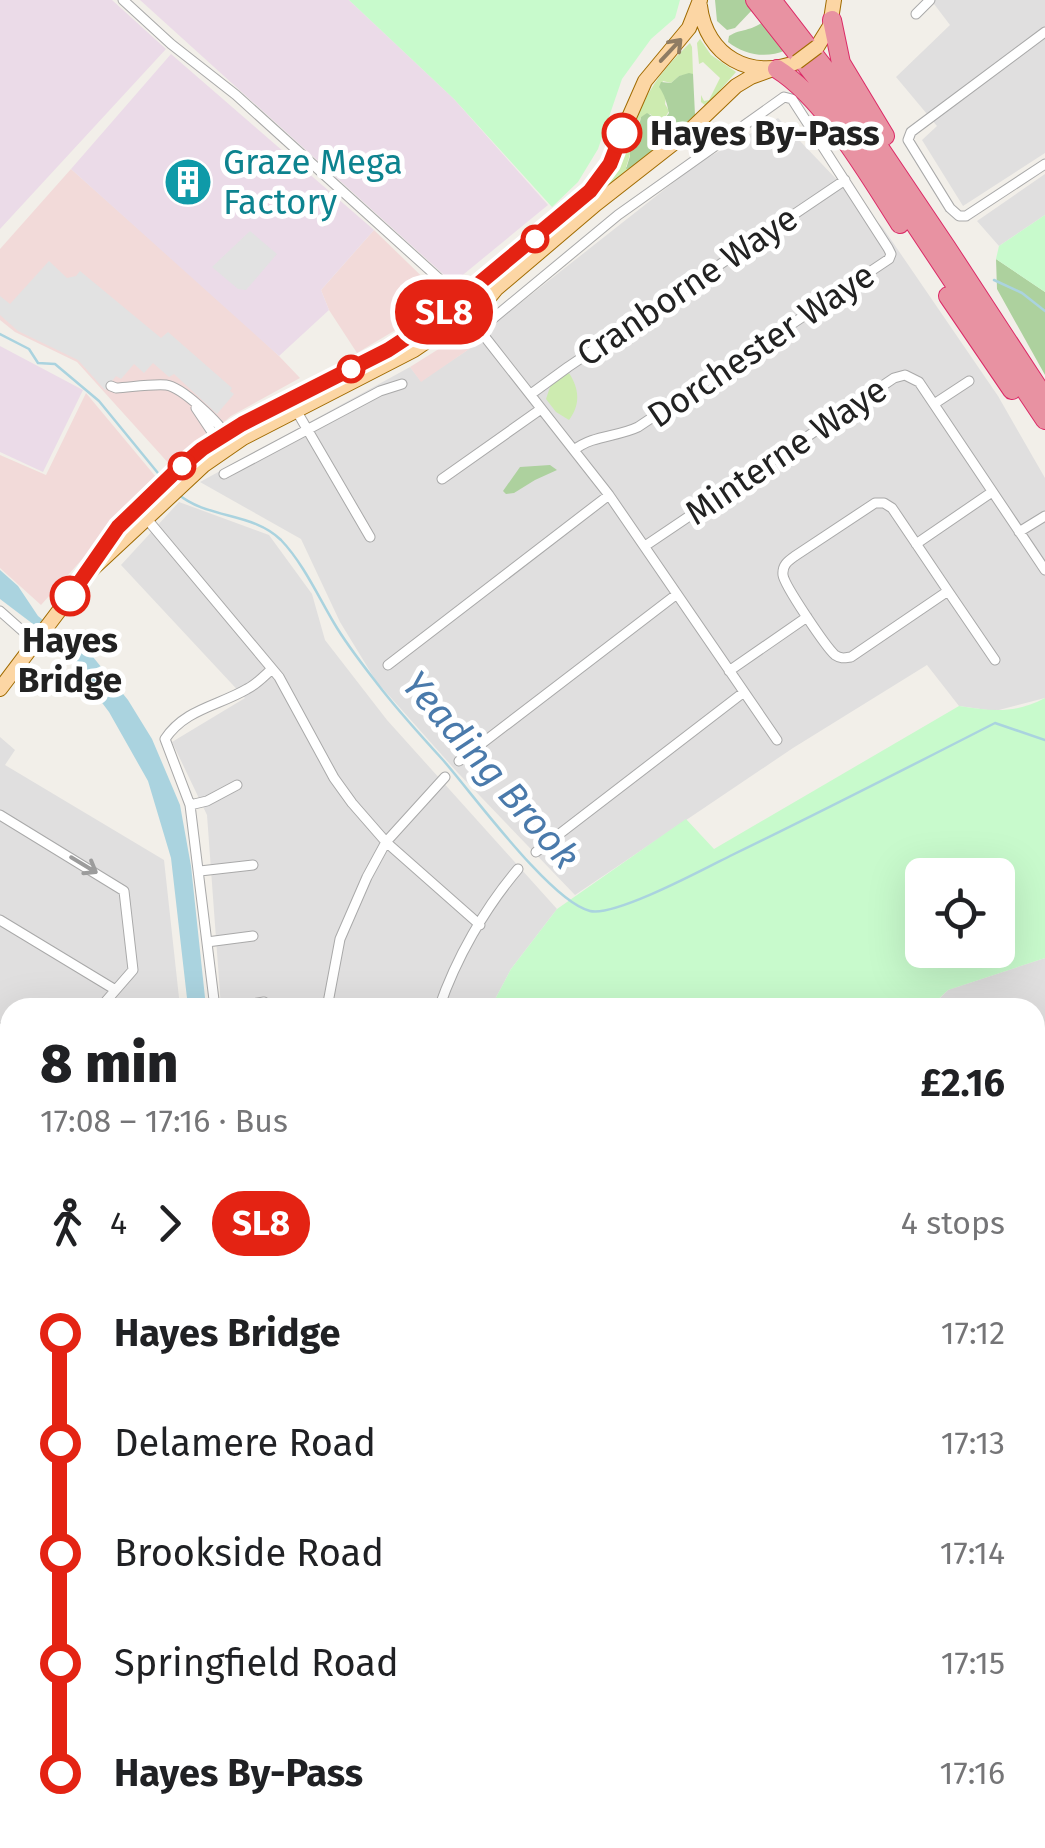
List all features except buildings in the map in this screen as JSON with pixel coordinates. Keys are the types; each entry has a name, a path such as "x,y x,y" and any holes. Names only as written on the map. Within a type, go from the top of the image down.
{"highway":[{"path":"756,0 825,89 1045,420"},
{"path":"772,0 845,97 1045,398"},
{"path":"835,8 840,58 850,81 1010,322 1045,384"},
{"path":"775,69 803,88 829,121 990,360 1045,430"}],"main road":[{"path":"700,0 707,32 724,54 747,66 775,69"},
{"path":"0,689 86,575 96,556 223,440 418,332 576,205 610,164 645,81 689,28 700,0"},
{"path":"223,440 296,410 414,350 467,315 596,204 688,132 736,86 798,62 826,34 835,8"},
{"path":"124,531 146,518 160,495"}],"street":[{"path":"123,0 236,95 445,284 460,291 476,286"},
{"path":"916,14 930,0"},
{"path":"1045,32 917,126 908,140 950,208 969,220 1045,164"},
{"path":"490,321 618,215 786,97 792,99 844,180"},
{"name":"Dorchester Waye","path":"574,450 593,438 626,432 644,423 888,261 888,248 844,180"},
{"name":"Cranborne Waye","path":"530,394 844,180"},
{"path":"524,264 538,280"},
{"path":"445,284 448,294 609,495 777,740"},
{"path":"455,303 471,303 496,289"},
{"name":"Minterne Waye","path":"645,546 898,376 906,375 916,379 934,404 1045,570"},
{"path":"934,404 969,381"},
{"path":"224,474 380,391 402,384"},
{"path":"111,386 176,388 223,440"},
{"path":"442,479 541,409"},
{"path":"296,410 370,537"},
{"path":"916,544 992,492"},
{"path":"388,665 609,495"},
{"path":"948,590 848,658 836,655 807,617 784,581 783,570 785,564 871,504 881,502 890,506 948,590 995,660"},
{"path":"1020,532 1045,516"},
{"path":"146,518 272,668 334,778 386,842 480,925"},
{"path":"459,762 677,594"},
{"path":"0,611 36,640"},
{"path":"729,671 807,617"},
{"path":"213,998 190,805 166,736 188,716 246,690 272,668"},
{"path":"536,852 744,692"},
{"path":"329,998 346,922 386,842 446,776"},
{"path":"190,805 237,785"},
{"path":"0,816 123,890 134,967 107,998"},
{"path":"200,872 253,866"},
{"path":"443,998 496,896 518,868"},
{"path":"0,920 114,989"},
{"path":"207,942 253,936"}],"shaded area":[{"path":"0,0 112,0 166,49 0,229"},
{"path":"140,0 349,0 454,99 548,205 453,283"},
{"path":"931,0 1045,0 1045,153 963,206 922,140 937,126 896,77 950,25"},
{"path":"171,54 374,230 321,290 329,310 279,356 71,169"},
{"path":"778,118 883,228 998,396 1045,478 1045,698 995,711 959,706 927,665 793,748 575,895 376,681 340,622 301,539 200,482 410,367 421,381 475,345 490,327 698,163"},
{"path":"71,169 230,310 300,378 231,416 171,466 77,362 15,332 0,320 0,249"},
{"path":"1045,174 1045,215 999,246 977,221"},
{"path":"374,230 441,295 404,325 357,353 321,290"},
{"path":"250,231 277,254 246,290 238,289 212,267"},
{"path":"49,261 67,278 80,271 161,338 168,332 232,388 234,394 217,414 174,374 169,377 153,363 144,373 134,364 121,379 116,376 105,390 78,360 18,331 0,315 0,296 10,304"},
{"path":"461,335 475,345 421,382 410,367"},
{"path":"0,346 83,390 43,472 0,452"},
{"path":"86,393 156,477 41,605 0,568 0,455 46,475"},
{"path":"179,502 269,535 312,594 325,640 387,720 557,909 511,969 496,998 220,998 207,815 172,742 245,698 121,565"},
{"path":"0,737 15,750 5,765 164,860 179,998 0,998"},
{"path":"1045,958 1045,998 940,998 948,990"}],"green space":[{"path":"349,0 680,0 675,18 651,39 622,79 598,149 578,182 552,207 454,99"},
{"path":"715,0 747,0 753,9 735,28 727,30 717,21"},
{"path":"764,21 779,40 778,45 786,50 756,54 728,42 729,36"},
{"path":"700,39 711,55 736,72 706,106 701,95 704,101 709,100 720,78 703,62 699,64"},
{"path":"690,43 693,74 679,76 671,83 663,81 660,88 666,95 669,111 663,121 650,114 641,117 626,167 632,168 591,199 618,164 654,84"},
{"path":"693,74 695,115 626,169 641,117 647,113 662,122 669,113 659,87 661,82 671,83"},
{"path":"1045,215 1045,292 996,259 999,246"},
{"path":"996,259 1045,292 1045,375 997,289"},
{"path":"569,373 577,396 569,420 546,399 551,384"},
{"path":"550,465 557,470 514,493 503,491 520,467"},
{"path":"1045,698 1045,958 1015,968 1015,858 905,858 905,968 1015,968 948,990 940,998 496,998 511,969 557,909 686,819 714,849 959,706 1003,710"}],"water":[{"path":"0,570 18,586 38,616 59,633 73,636 93,657 128,700 152,739 180,805 191,866 205,998 187,998 171,858 148,781 109,712 63,651 0,599"}],"waterway":[{"path":"994,280 1022,293 1045,311"},
{"name":"Yeading Brook","path":"0,334 29,349 38,363 55,364 99,401 162,478"},
{"name":"Yeading Brook","path":"178,494 202,508 257,525 281,540 303,569 345,641 397,709 534,868 574,903 590,911 619,907 660,891 995,723 1045,740"}],"bus line":[{"name":"SL8","path":"70,596 118,527 202,449 242,424 388,350 440,316 590,191 610,164 622,133"}],"place":[{"name":"Hayes By-Pass","path":"622,133"},
{"name":"Graze Mega Factory","path":"188,182"},
{"name":"Hayes Bridge","path":"70,596"}]}
